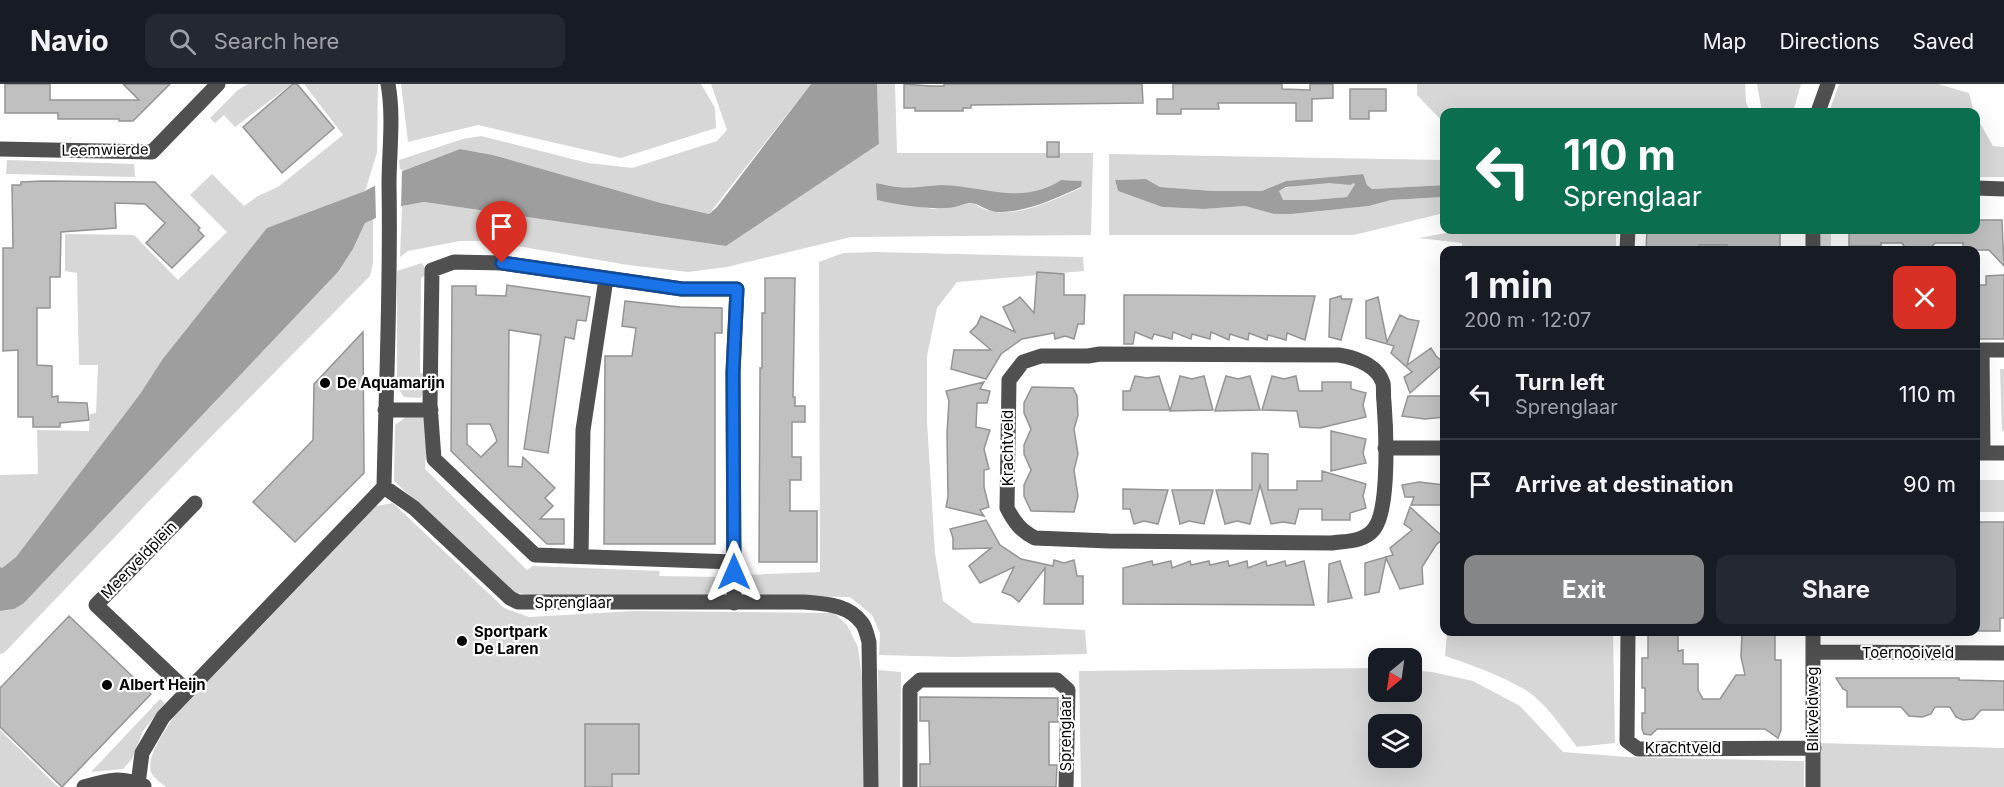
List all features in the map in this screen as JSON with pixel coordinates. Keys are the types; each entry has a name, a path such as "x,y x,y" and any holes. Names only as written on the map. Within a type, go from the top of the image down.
{"street":[{"name":"Leemwierde","path":"0,149 152,152 218,84"},
{"path":"84,787 102,781 130,780 141,785 142,753 162,717 384,487 391,264 388,84"},
{"path":"1819,108 1828,84"},
{"path":"1980,188 2004,189"},
{"path":"734,562 535,555 434,459 431,410 432,270 454,262 502,263 682,289 737,289 733,372 734,562 734,603"},
{"path":"581,557 583,430 606,279"},
{"path":"1980,419 1982,350 2004,350"},
{"name":"Krachtveld","path":"1100,354 1339,355 1356,358 1374,370 1383,383 1385,448 1387,464 1381,513 1374,529 1361,539 1332,543 1035,538 1015,524 1007,508 1009,381 1023,362 1041,356 1078,357 1100,354"},
{"path":"385,410 431,410"},
{"path":"1385,448 1440,448"},
{"path":"1980,453 2004,453"},
{"name":"Sprenglaar","path":"384,487 414,508 510,598 518,602 804,602 834,604 850,612 863,624 869,642 870,787"},
{"name":"Meerveldplein","path":"187,692 96,606 195,503"},
{"name":"Krachtveld","path":"1628,636 1627,741 1638,748 1814,748"},
{"name":"Blikveldweg","path":"1813,636 1813,787"},
{"name":"Toernooiveld","path":"1813,652 2004,653"},
{"name":"Sprenglaar","path":"910,787 910,689 920,680 1057,680 1068,690 1066,787"}],"shaded area":[{"path":"248,84 292,84 235,127 224,115 215,123 210,118 238,90"},
{"path":"304,84 378,84 377,153 365,191 320,209 162,360 140,394 16,557 2,568 0,567 0,475 38,474 37,430 89,431 90,414 96,413 98,365 79,365 77,273 65,271 65,234 134,235 178,280 227,232 190,195 212,174 244,206 258,196 278,187 343,135"},
{"path":"401,84 701,84 715,108 716,128 621,158 478,125 408,142"},
{"path":"711,84 811,84 709,214 661,203 493,155 460,149 400,172 399,160 463,139 481,136 588,163 632,168 717,141 727,130"},
{"path":"811,84 877,84 879,144 726,246 424,202 402,206 365,223 353,249 338,272 24,603 14,609 0,611 0,567 2,568 16,557 140,394 162,360 267,228 365,191 400,172 460,149 493,155 661,203 709,214 717,207"},
{"path":"877,84 895,84 897,153 1093,153 1091,235 851,237 727,267 688,272 628,265 488,241 460,241 408,251 400,257 402,206 424,202 726,246 879,144","holes":["1061,180 1081,181 1081,188 1042,205 1013,212 999,212 973,203 933,209 878,200 877,183 894,187 958,186 1017,194 1046,188"]},
{"path":"1417,84 1745,84 1748,108 1440,108 1440,119 1417,95"},
{"path":"1757,84 1801,84 1794,108 1761,108"},
{"path":"1839,84 1938,84 1969,93 1973,108 1830,108"},
{"path":"1980,123 1993,146 2004,147 2004,177 1980,177"},
{"path":"1109,154 1440,160 1440,185 1372,189 1367,185 1362,174 1286,181 1263,191 1213,191 1160,187 1146,179 1115,180 1118,191 1162,207 1204,209 1245,206 1274,214 1369,206 1391,200 1440,197 1440,214 1354,235 1109,235"},
{"path":"7,160 134,164 135,177 6,174"},
{"path":"1363,174 1367,185 1372,189 1440,185 1440,197 1391,200 1369,206 1274,214 1245,206 1204,209 1162,207 1118,191 1115,180 1146,179 1160,187 1213,191 1262,191 1286,181","holes":["1329,183 1351,185 1355,184 1347,197 1283,200 1279,191 1286,187"]},
{"path":"1061,180 1082,181 1081,187 1040,204 1007,212 996,212 970,203 950,208 930,208 877,200 876,183 894,187 958,186 1017,193 1046,188"},
{"path":"1353,182 1355,184 1347,197 1282,200 1279,191 1304,185 1335,183 1351,185"},
{"path":"373,218 373,263 370,276 197,451 4,653 0,654 0,611 9,610 24,603 338,272 353,249 365,223"},
{"path":"1440,234 1616,234 1616,246 1462,246 1462,243 1419,238"},
{"path":"1821,234 1831,234 1831,246 1821,246"},
{"path":"843,253 1083,257 1084,271 957,282 937,308 927,356 927,421 935,553 943,601 973,623 1085,630 1087,654 956,657 879,655 880,633 872,615 850,597 758,596 749,589 746,575 820,572 819,262"},
{"path":"422,263 428,274 421,278 420,373 427,374 421,398 404,397 397,387 397,271"},
{"path":"2000,369 2004,369 2004,431 2002,431"},
{"path":"407,416 422,417 428,423 425,469 527,570 533,566 660,571 659,576 718,577 721,570 729,578 730,589 722,597 529,595 513,592 394,481 395,425"},
{"path":"1980,480 2004,480 2004,512 1980,512"},
{"name":"Sportpark De Laren","path":"393,503 504,608 529,617 634,611 834,613 847,625 858,647 865,702 864,787 166,787 158,781 152,774 151,761 156,745 173,718 376,506"},
{"path":"1447,636 1613,636 1615,743 1577,747 1546,708 1527,691 1492,674 1445,656"},
{"path":"1368,668 1368,702 1422,702 1422,671 1432,672 1473,681 1520,706 1563,752 1627,757 1804,761 1804,787 1081,787 1079,671"},
{"path":"878,670 901,672 900,787 876,787"},
{"path":"160,699 165,703 143,731 132,759 123,769 91,772"},
{"path":"0,730 58,787 0,787"},
{"path":"1818,743 2004,748 2004,787 1818,787"}],"pier":[{"path":"402,169 401,209 376,220 375,182"}],"building":[{"path":"5,84 50,84 50,100 139,100 123,84 170,84 133,121 119,121 119,119 58,119 58,113 5,113"},
{"path":"293,84 297,84 334,128 282,173 243,127"},
{"path":"904,84 944,86 944,84 1142,84 1143,103 971,105 971,108 963,108 963,111 915,111 915,108 904,108"},
{"path":"1173,84 1282,84 1282,89 1310,90 1310,84 1333,84 1333,98 1312,99 1312,121 1296,121 1296,103 1218,103 1219,109 1181,109 1181,114 1157,114 1157,99 1173,99"},
{"path":"1350,89 1386,89 1386,111 1369,111 1369,119 1350,119"},
{"path":"1047,142 1059,142 1059,157 1047,157"},
{"path":"21,182 155,182 200,228 198,230 204,236 172,268 146,243 165,223 145,204 115,203 116,228 61,232 60,277 50,277 50,308 37,308 37,365 52,366 52,397 58,396 58,402 87,403 89,420 60,423 60,427 33,427 33,417 18,417 18,350 3,351 3,248 13,248 12,185 21,185"},
{"path":"1980,220 2002,220 2004,266 1989,250 1980,250 1980,246 1963,246 1963,243 1935,243 1932,246 1881,243 1881,246 1849,246 1849,234 1980,234"},
{"path":"1647,234 1780,234 1780,246 1646,246"},
{"path":"1037,272 1064,274 1064,295 1085,295 1084,324 1078,324 1074,339 1065,336 1055,339 1054,333 1022,339 1001,354 986,379 951,369 954,350 991,350 970,332 977,325 981,316 1015,332 1003,307 1020,297 1034,313"},
{"path":"2004,275 2004,339 1980,339 1980,285 1986,285 1986,276"},
{"path":"765,278 795,278 793,397 795,397 795,406 805,406 805,422 792,422 792,457 801,457 801,480 790,480 790,511 817,511 817,562 759,562 760,368 762,368 762,313 765,313"},
{"path":"507,285 590,297 586,321 577,320 574,339 565,337 548,453 524,449 541,335 509,330 508,466 522,467 523,457 555,488 545,498 553,506 540,519 564,519 564,544 547,544 451,451 452,286 476,286 476,295 506,296","holes":["467,424 490,424 497,441 481,457 467,444"]},
{"path":"1124,295 1315,296 1305,340 1287,333 1286,340 1268,335 1267,340 1249,333 1248,340 1230,334 1229,340 1211,332 1210,339 1192,334 1191,339 1173,332 1172,339 1154,334 1152,339 1135,332 1133,344 1124,344"},
{"path":"1341,296 1342,299 1352,299 1341,340 1329,337 1330,299"},
{"path":"1378,297 1387,342 1400,315 1419,321 1407,365 1431,348 1440,360 1440,367 1410,393 1404,377 1412,372 1391,353 1394,346 1366,338 1366,301"},
{"path":"625,301 680,307 722,308 722,333 715,333 715,544 604,544 605,356 632,356 636,328 622,326"},
{"path":"363,332 364,473 295,542 253,502 313,440 314,384"},
{"path":"1135,376 1147,378 1159,376 1170,410 1123,410 1123,391 1130,391"},
{"path":"1180,376 1192,379 1204,376 1213,410 1170,411"},
{"path":"1226,376 1238,379 1250,376 1260,410 1215,411"},
{"path":"1272,376 1284,379 1296,376 1299,391 1322,391 1322,382 1351,382 1351,389 1366,393 1363,405 1366,417 1320,428 1300,427 1297,411 1262,410"},
{"path":"984,382 980,389 990,391 987,403 977,403 976,427 990,430 984,449 989,469 984,470 984,487 989,507 980,510 984,516 946,507 949,401 946,391"},
{"path":"1032,387 1073,388 1077,396 1078,415 1074,429 1078,454 1074,470 1078,496 1074,512 1031,511 1024,496 1024,485 1031,470 1024,454 1024,445 1031,429 1024,413 1024,403"},
{"path":"1408,396 1440,396 1440,417 1425,419 1402,416"},
{"path":"1331,431 1366,439 1363,453 1366,463 1331,471"},
{"path":"1252,453 1268,454 1268,490 1297,490 1297,481 1322,481 1322,471 1366,484 1363,496 1366,508 1350,513 1350,520 1322,520 1322,509 1299,509 1295,524 1283,522 1271,524 1260,485 1250,524 1237,521 1225,524 1216,490 1252,490"},
{"path":"1419,482 1440,485 1440,505 1411,505 1414,497 1405,497 1402,485"},
{"path":"1123,489 1168,490 1158,524 1144,521 1134,524 1130,509 1123,509"},
{"path":"1172,490 1213,490 1204,524 1189,521 1180,524"},
{"path":"1410,507 1440,534 1440,542 1422,567 1423,584 1400,589 1386,558 1379,592 1365,595 1365,563 1393,555 1390,548 1412,530 1404,524"},
{"path":"986,520 1000,545 1021,559 1053,566 1054,560 1064,563 1074,560 1077,576 1083,576 1083,604 1044,604 1045,568 1019,602 1002,592 1014,567 980,583 969,566 991,548 953,549 950,529"},
{"path":"1980,522 2004,522 2004,618 2000,618 2000,631 1980,631"},
{"path":"1152,561 1153,565 1171,561 1172,568 1190,561 1191,565 1209,561 1210,565 1228,561 1229,566 1247,561 1248,568 1266,561 1267,566 1285,561 1286,566 1304,561 1314,605 1123,604 1123,568"},
{"path":"1340,561 1352,598 1328,602 1329,564"},
{"path":"69,616 151,694 62,787 0,727 0,688"},
{"path":"1648,636 1678,636 1678,651 1683,650 1683,664 1698,664 1698,690 1703,699 1720,699 1736,675 1745,675 1741,657 1742,636 1775,636 1775,660 1781,660 1781,730 1778,738 1765,729 1657,729 1651,735 1644,734 1642,713 1645,713 1645,688 1642,688 1642,658 1648,658"},
{"path":"1836,678 1959,678 1959,680 2004,681 2004,710 1981,710 1973,719 1963,720 1956,717 1950,707 1935,707 1931,714 1922,717 1909,716 1901,707 1847,707 1847,691"},
{"path":"920,697 1058,698 1058,722 1049,722 1049,765 1057,765 1056,787 920,787 920,764 930,764 929,721 920,721"},
{"path":"585,724 639,724 639,774 612,774 612,787 585,787"}],"place":[{"name":"De Aquamarijn","path":"325,383"},
{"name":"Sportpark De Laren","path":"462,641"},
{"name":"Albert Heijn","path":"107,685"}],"route":[{"path":"502,263 682,289 737,289 733,372 734,572"}]}
